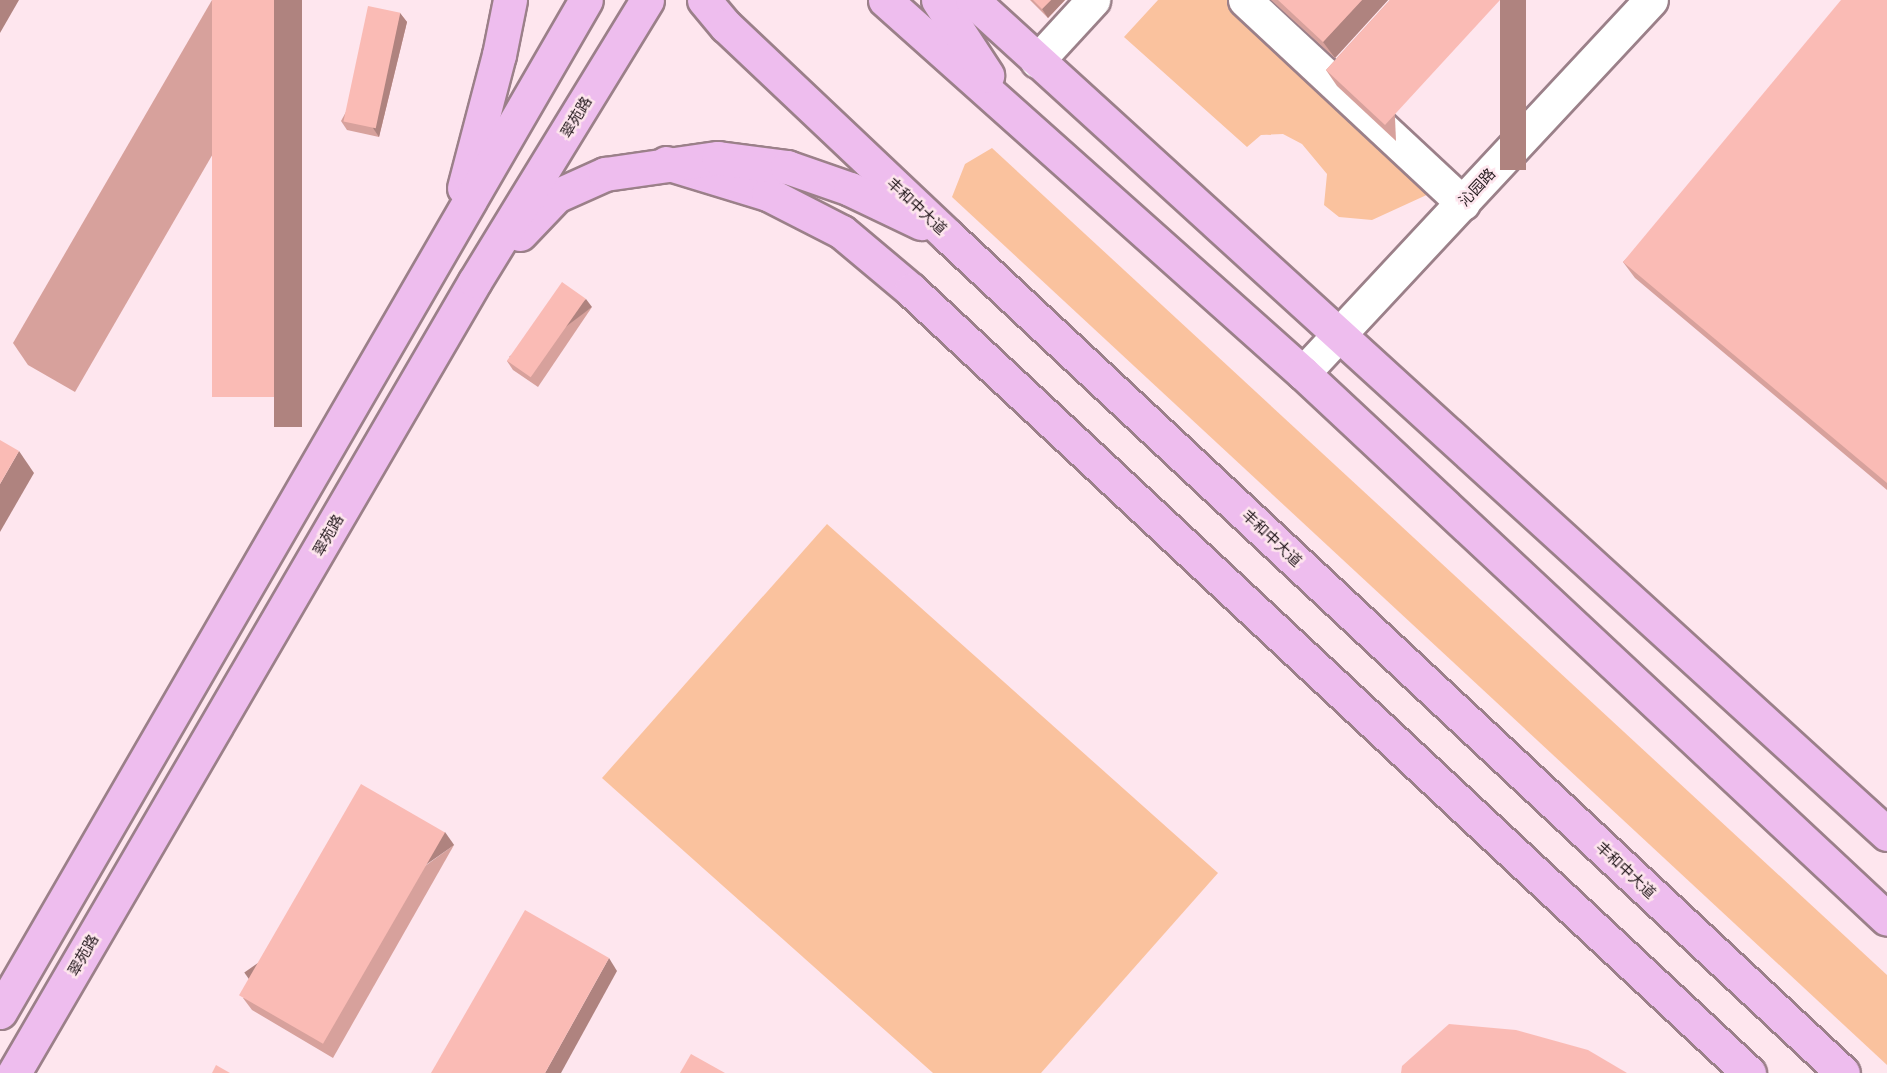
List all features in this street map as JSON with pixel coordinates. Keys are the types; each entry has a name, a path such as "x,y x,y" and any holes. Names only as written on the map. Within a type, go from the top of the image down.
{"main road":[{"path":"453,230 500,55 510,0"},
{"path":"0,1012 586,0"},
{"name":"翠苑路","path":"14,1073 475,281 647,0"},
{"name":"丰和中大道","path":"704,0 948,236 1843,1073"},
{"path":"885,0 1302,373 1887,919"},
{"path":"938,0 1011,112"},
{"path":"972,0 1037,62 1341,333 1887,834"},
{"path":"475,281 556,196 605,174 666,163 718,158 787,167 850,189 948,236"},
{"path":"666,163 768,194 842,232 859,246 911,290 1749,1073"}],"street":[{"path":"1037,62 1093,0"},
{"path":"1245,0 1327,79 1463,203"},
{"name":"沁园路","path":"1302,373 1652,0"},
{"path":"1327,79 1352,53"}],"shaded area":[{"path":"1158,0 1236,0 1444,187 1372,220 1339,217 1324,205 1327,174 1302,144 1283,134 1261,135 1247,147 1124,37"},
{"path":"992,148 1887,975 1887,1065 952,197 965,164"},
{"path":"827,524 1218,873 1041,1073 933,1073 602,778"}],"building":[{"path":"212,0 274,0 274,397 212,397"},
{"path":"1033,0 1051,0 1042,9"},
{"path":"1278,0 1362,0 1323,42"},
{"path":"1390,0 1500,0 1385,125 1326,70"},
{"path":"1841,0 1887,0 1887,483 1623,262"},
{"path":"368,6 400,13 376,128 343,121"},
{"path":"562,282 586,299 531,377 507,361"},
{"path":"0,440 19,451 0,484"},
{"path":"361,784 445,832 323,1044 239,995"},
{"path":"525,910 609,958 545,1073 431,1073"},
{"path":"1449,1024 1516,1030 1588,1050 1627,1073 1401,1073 1402,1066"},
{"path":"691,1054 725,1073 680,1073"},
{"path":"216,1065 230,1073 212,1073"}]}
